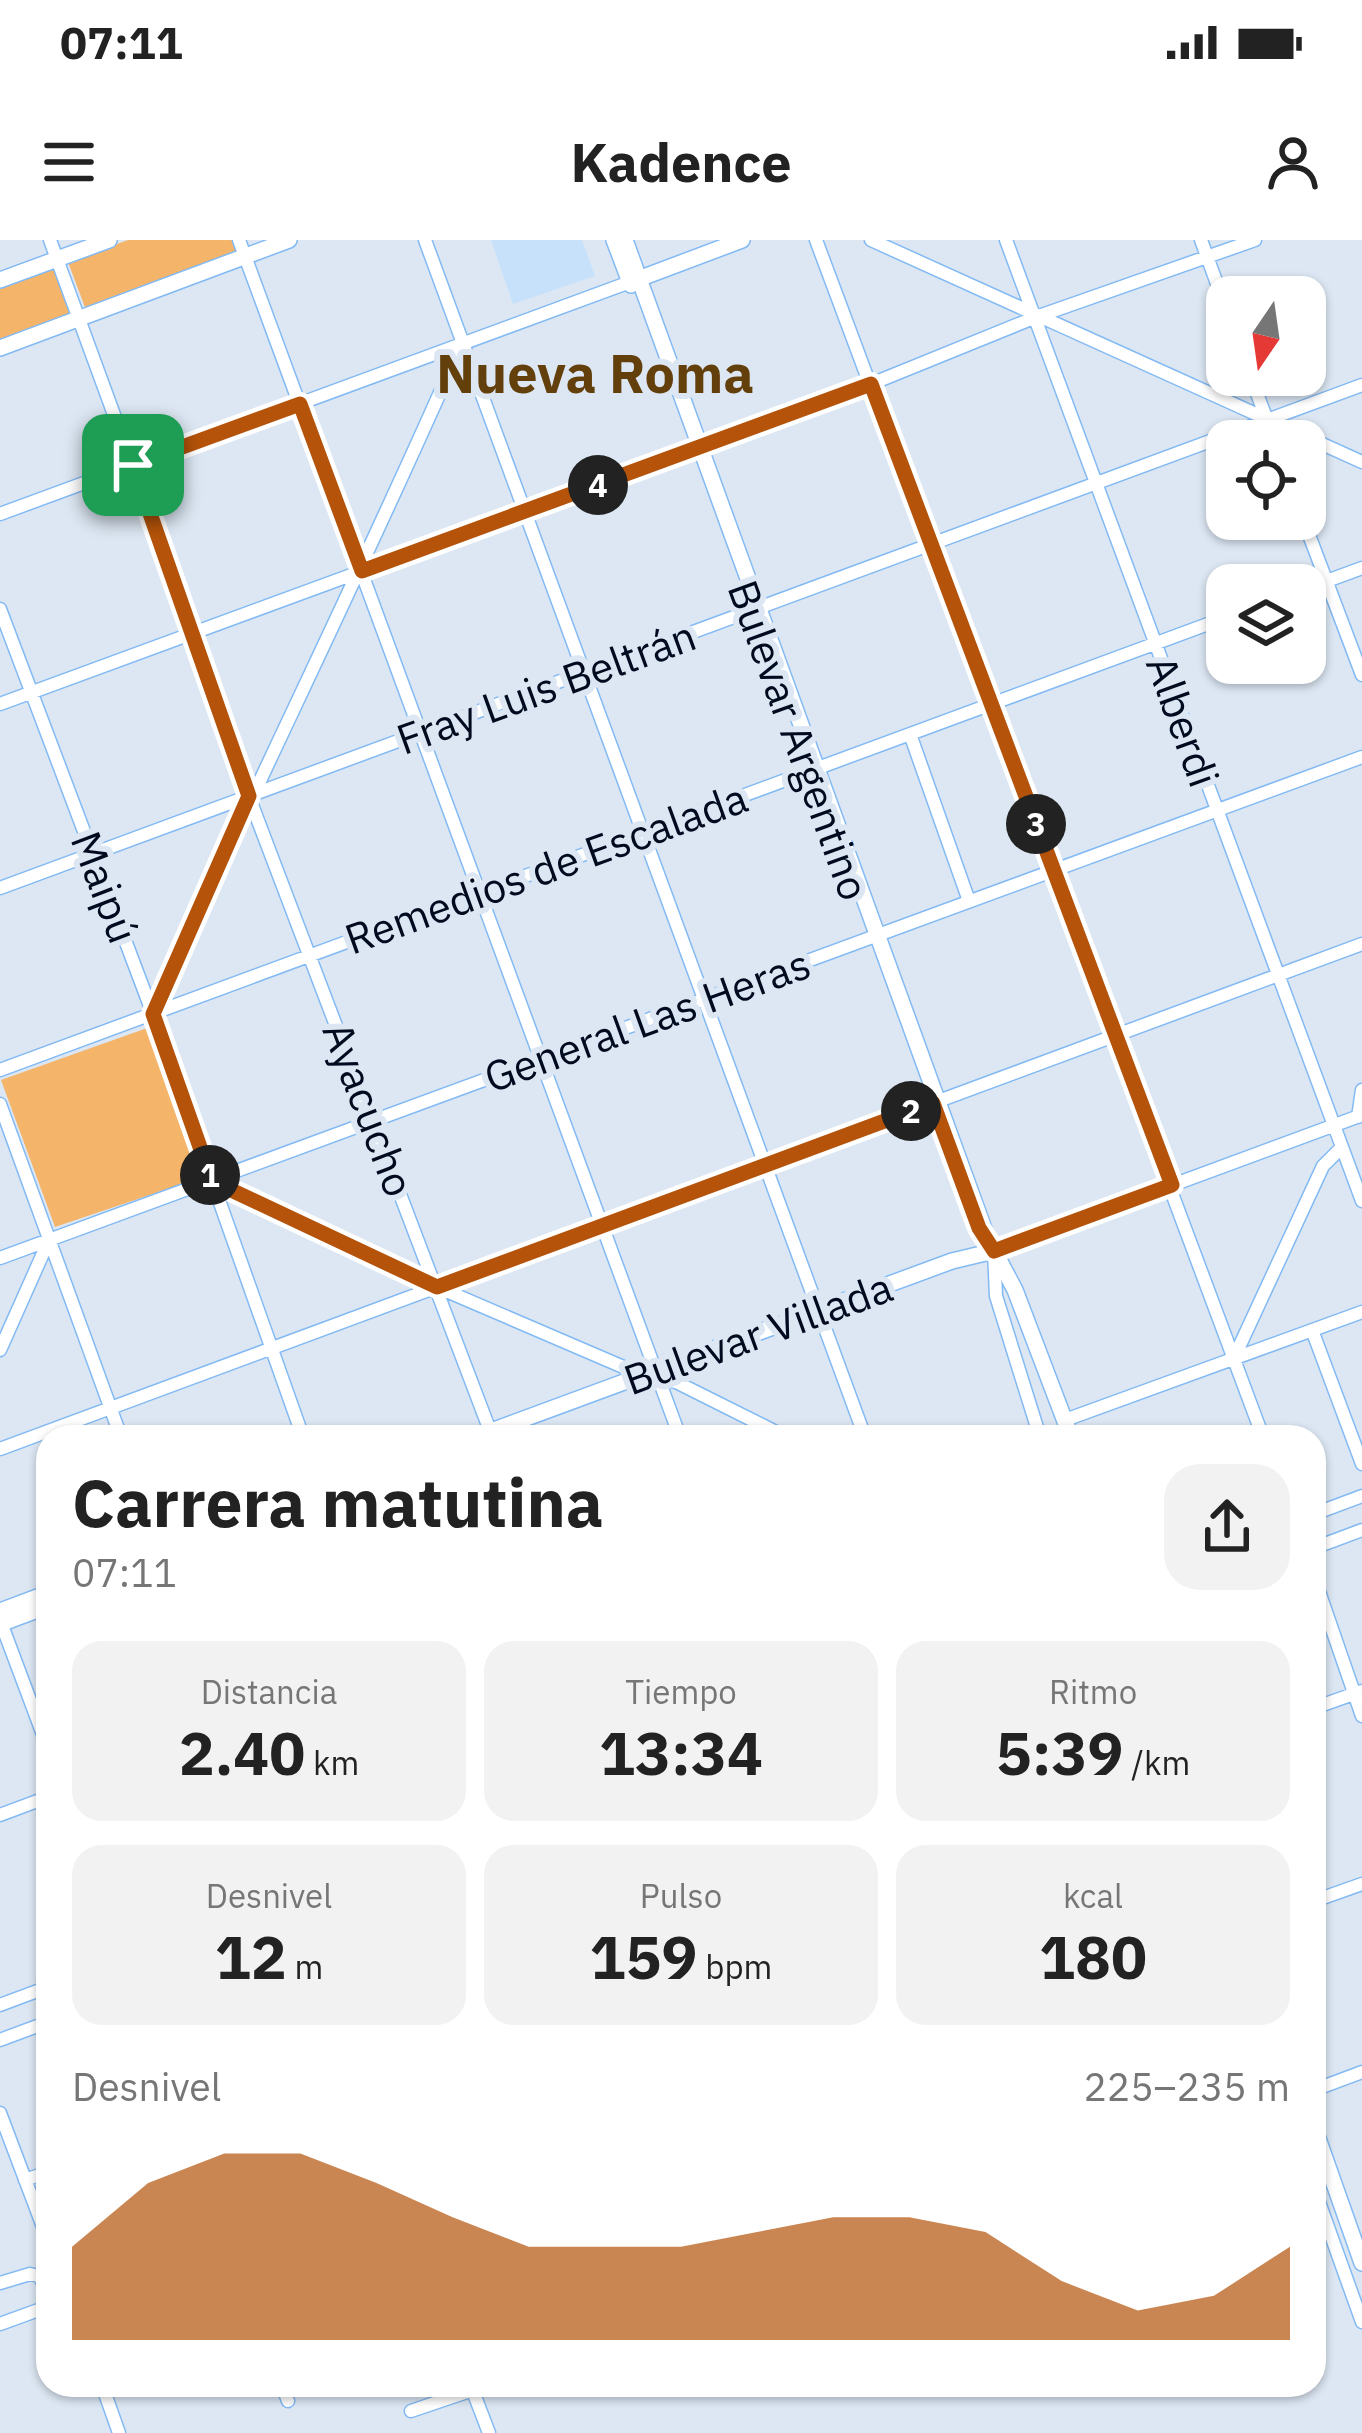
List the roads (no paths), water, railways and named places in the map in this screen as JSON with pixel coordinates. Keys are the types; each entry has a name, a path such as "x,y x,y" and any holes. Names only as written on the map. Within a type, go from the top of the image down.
{"main road":[{"path":"0,280 109,240"},
{"path":"0,348 242,248 290,240"},
{"name":"Bulevar Argentino","path":"614,240 634,280 990,1244 1011,1280 1067,1425"},
{"name":"Bulevar Argentino","path":"626,240 634,280"},
{"path":"634,280 735,241"},
{"name":"Bulevar Villada","path":"519,1425 823,1314 956,1271 990,1244"},
{"path":"0,1619 36,1600"},
{"path":"0,1619 36,1609"},
{"path":"1326,2161 1362,2263"}],"street":[{"name":"Ayacucho","path":"50,240 249,796 486,1425"},
{"path":"425,240 861,1425"},
{"path":"816,240 1259,1425"},
{"path":"871,240 1265,420"},
{"name":"Alberdi","path":"1006,240 1362,1201"},
{"path":"1201,240 1214,276"},
{"path":"0,704 871,384 1036,317 1256,240"},
{"path":"242,248 675,1425"},
{"path":"0,514 634,280"},
{"path":"153,1014 249,796 362,571 461,344"},
{"name":"Fray Luis Beltrán","path":"1270,420 1362,385"},
{"name":"Fray Luis Beltrán","path":"0,888 1206,443"},
{"path":"1326,446 1362,462"},
{"path":"1362,568 1326,581 1362,675"},
{"name":"Maipú","path":"0,609 153,1014 298,1425"},
{"name":"Remedios de Escalada","path":"0,1070 1206,625"},
{"path":"910,734 969,901"},
{"name":"General Las Heras","path":"0,1258 1362,757"},
{"path":"64,1425 1362,944"},
{"path":"1360,1116 1362,1090"},
{"path":"0,1104 116,1425"},
{"name":"Bulevar Villada","path":"990,1244 1172,1185 1360,1116"},
{"path":"1234,1358 1323,1166 1342,1147"},
{"path":"212,1181 437,1287 676,1382 762,1425"},
{"path":"0,1349 50,1240"},
{"path":"990,1244 993,1281 1035,1425"},
{"path":"1065,1420 1362,1312"},
{"path":"1312,1330 1362,1464"},
{"path":"1015,1354 1036,1344"},
{"path":"0,1449 36,1436"},
{"path":"1326,1510 1362,1496"},
{"path":"1326,1544 1362,1530"},
{"path":"1326,1608 1358,1692 1362,1716"},
{"path":"0,1619 36,1716"},
{"path":"1326,1704 1358,1692"},
{"path":"0,1815 36,1802"},
{"path":"1326,1897 1362,1884"},
{"path":"0,2006 36,1992"},
{"path":"0,2040 36,2026"},
{"path":"1326,2086 1362,2072"},
{"path":"0,2113 36,2207"},
{"path":"26,2180 36,2176"},
{"path":"1326,2222 1362,2322"},
{"path":"0,2283 36,2275"},
{"path":"0,2324 36,2311"},
{"path":"106,2397 119,2433"},
{"path":"286,2397 288,2401"},
{"path":"411,2411 448,2397"},
{"path":"475,2397 489,2433"}],"district":[{"name":"Nueva Roma","path":"595,373"}]}
